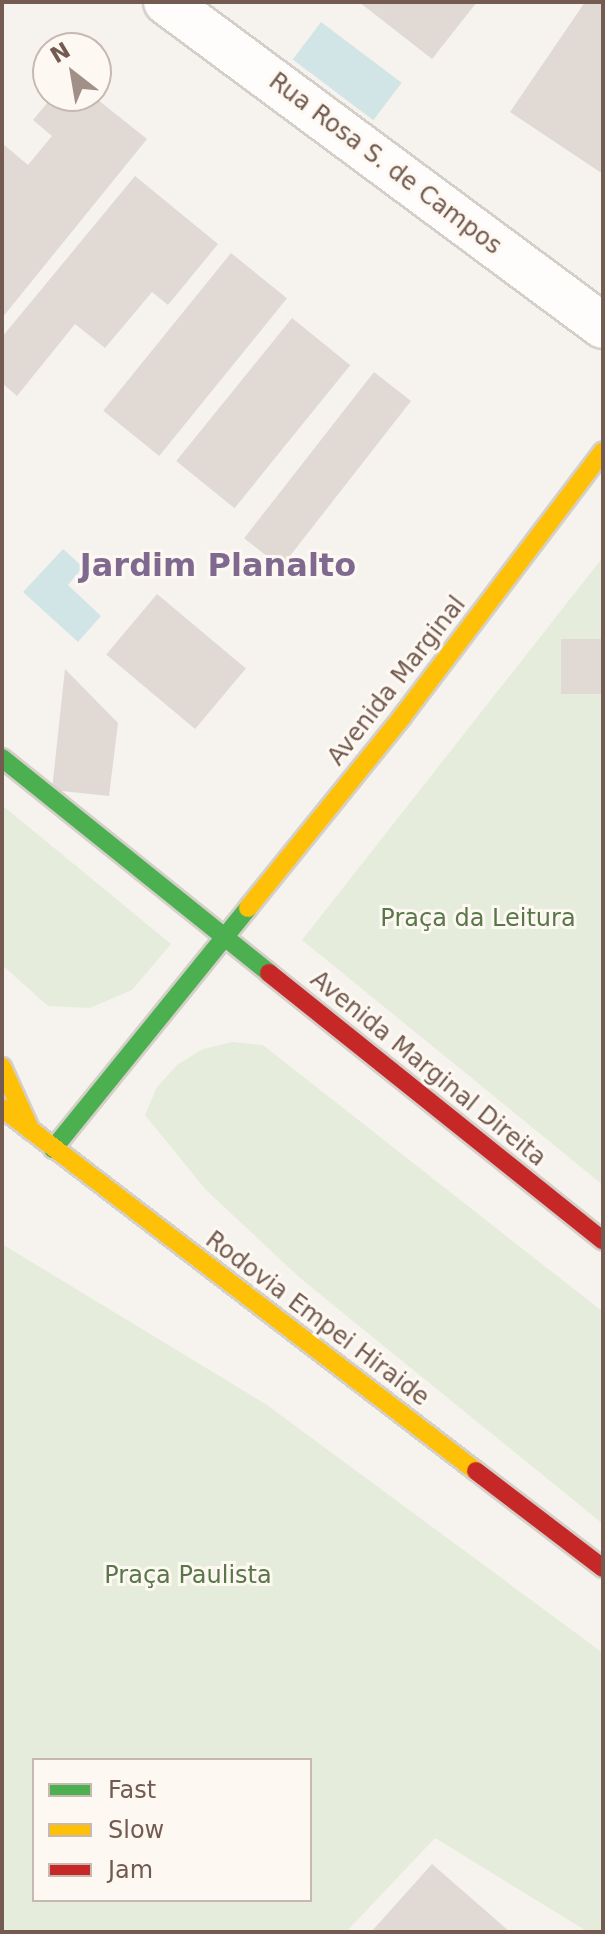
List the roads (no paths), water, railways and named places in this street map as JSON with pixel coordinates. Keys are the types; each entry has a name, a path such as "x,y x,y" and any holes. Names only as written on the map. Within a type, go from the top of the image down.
{"street":[{"name":"Rua Rosa S. de Campos","path":"166,2 603,326"},
{"name":"Avenida Marginal","path":"53,1149 222,934 402,717 603,451"},
{"name":"Avenida Marginal Direita","path":"2,758 603,1241"},
{"path":"2,1067 31,1131"},
{"name":"Rodovia Empei Hiraide","path":"2,1108 603,1568"},
{"path":"2,1127 31,1131"}],"district":[{"name":"Jardim Planalto","path":"218,565"}],"park label":[{"name":"Praça da Leitura","path":"478,919"},
{"name":"Praça Paulista","path":"188,1576"}]}
